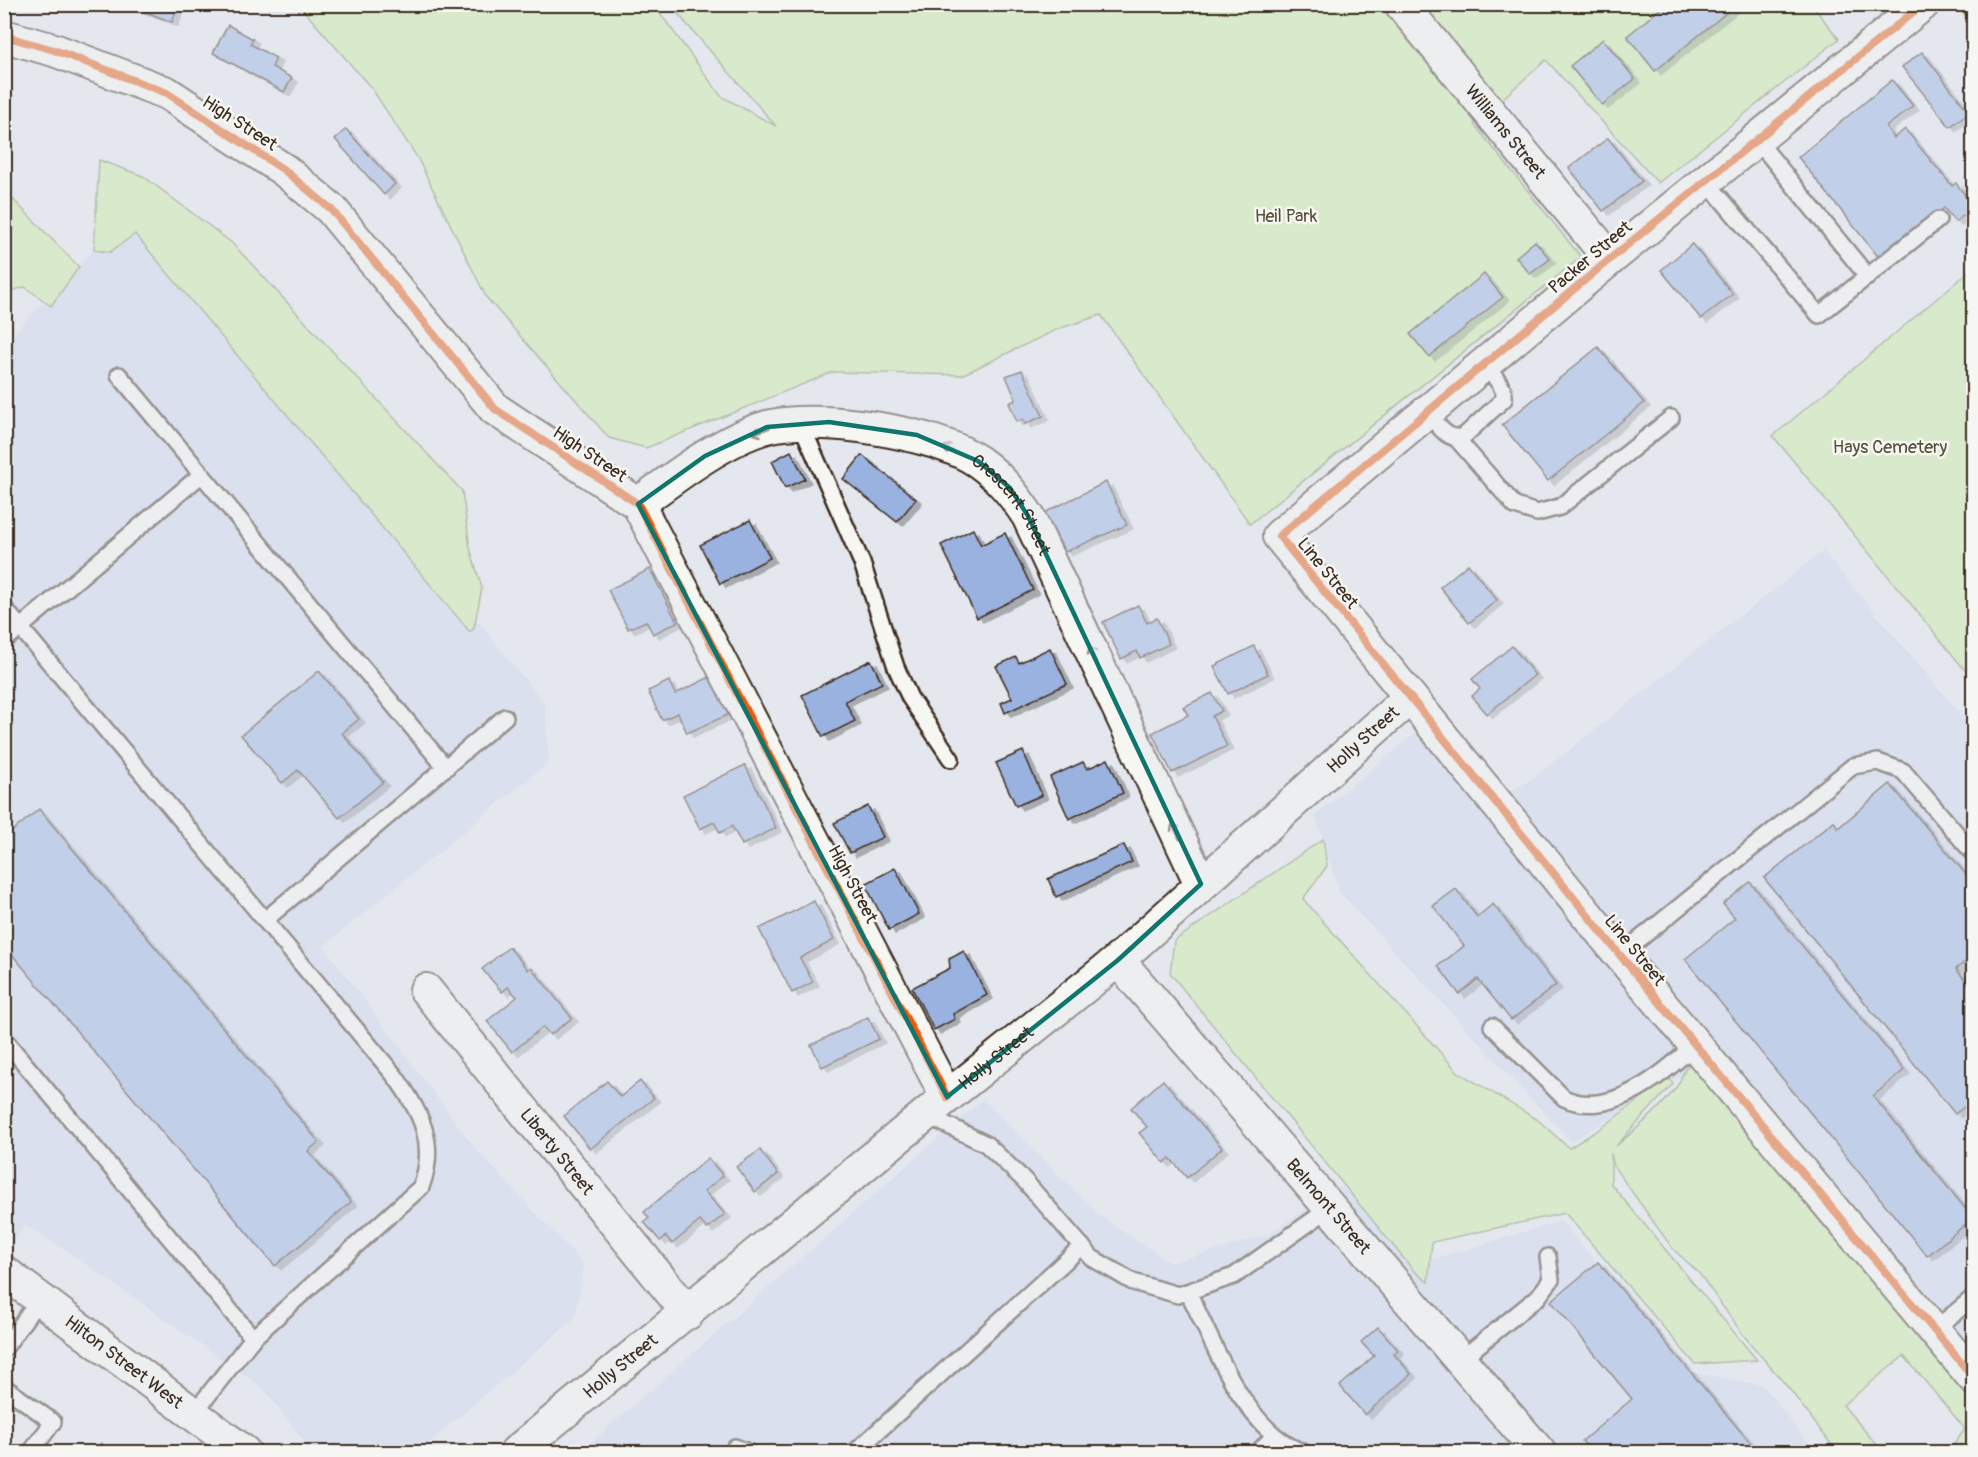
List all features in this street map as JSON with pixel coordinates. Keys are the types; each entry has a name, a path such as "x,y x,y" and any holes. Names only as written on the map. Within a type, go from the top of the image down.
{"street":[{"name":"Williams Street","path":"1401,4 1610,259"},
{"name":"Packer Street","path":"1279,536 1610,259 1923,4"},
{"name":"High Street","path":"4,36 54,50 167,93 284,170 331,209 495,409 638,504 937,1106"},
{"name":"Crescent Street","path":"638,504 705,456 767,427 829,422 917,435 978,461 1010,488 1028,516 1201,884"},
{"name":"Line Street","path":"1279,536 1620,955 1974,1378"},
{"name":"Holly Street","path":"516,1452 1118,960 1409,698"},
{"name":"Belmont Street","path":"1118,960 1539,1452"},
{"name":"Liberty Street","path":"426,990 688,1313"},
{"name":"Hilton Street West","path":"4,1272 244,1452"}],"lane":[{"path":"1757,140 1868,277"},
{"path":"1706,181 1819,315 1938,220"},
{"path":"1457,439 1464,436 1504,399 1505,393 1501,386 1484,365"},
{"path":"119,375 446,768"},
{"path":"1427,412 1449,437 1457,439 1515,506 1538,513 1560,507 1671,418"},
{"path":"801,424 862,563 896,667 910,698 951,759"},
{"path":"4,641 201,475"},
{"path":"4,608 395,1076 419,1109 428,1144 429,1168 421,1187 253,1338 194,1413"},
{"path":"265,920 506,717"},
{"path":"1620,955 1852,766 1878,762 1903,771 1974,854"},
{"path":"1492,1026 1564,1098 1579,1105 1594,1105 1616,1099 1677,1062 1695,1045"},
{"path":"4,1039 253,1338"},
{"path":"937,1106 986,1144 1024,1180 1092,1258 1133,1282 1178,1295 1234,1276 1330,1208"},
{"path":"855,1452 1082,1246"},
{"path":"1460,1360 1538,1297 1551,1280 1548,1257"},
{"path":"1188,1292 1242,1398 1273,1437 1303,1452"},
{"path":"1934,1330 1974,1297"},
{"path":"4,1349 40,1298"},
{"path":"4,1387 53,1422 31,1452"},
{"path":"1258,1452 1273,1437"}],"highlighted area":[{"path":"829,422 917,435 978,461 1010,488 1028,516 1201,884 1118,960 947,1097 638,504 705,456 767,427"}],"shaded area":[{"path":"140,202 545,704 549,762 324,946 478,1152 584,1264 575,1318 418,1452 312,1452 264,1389 71,1254 25,1225 5,1256 5,350 16,331"},
{"path":"1823,551 1973,729 1973,1368 1697,1067 1571,1142 1339,892 1315,815 1422,728 1487,809 1541,772"},
{"path":"983,1099 1100,1216 1171,1263 1267,1235 1341,1186 1426,1261 1561,1221 1690,1372 1763,1385 1815,1452 580,1452"}],"green space":[{"name":"Heil Park","path":"1811,4 1839,39 1658,183 1546,60 1474,124 1581,257 1250,524 1101,315 1058,329 962,375 833,372 646,448 609,438 486,297 417,157 372,89 299,5 654,5 721,96 776,126 670,5"},
{"path":"1973,5 1973,26 1958,6"},
{"path":"99,160 143,176 232,243 462,491 470,548 482,588 474,628 470,632 135,234 110,252 94,250"},
{"path":"4,190 79,267 51,306 25,287 5,293"},
{"name":"Hays Cemetery","path":"1973,268 1973,680 1773,436"},
{"path":"1323,839 1327,866 1303,899 1458,1072 1538,1120 1569,1148 1600,1129 1669,1077 1673,1084 1616,1146 1664,1103 1691,1063 1973,1403 1973,1452 1965,1452 1960,1446 1952,1452 1950,1450 1965,1429 1904,1356 1843,1405 1883,1452 1837,1452 1790,1390 1744,1336 1698,1272 1673,1249 1614,1167 1611,1154 1611,1184 1757,1360 1695,1364 1565,1213 1432,1242 1428,1282 1414,1271 1170,973 1174,941"}],"building":[{"path":"125,4 179,4 172,22"},
{"path":"1666,4 1737,4 1655,71 1627,36"},
{"path":"228,25 253,39 250,44 276,58 272,67 292,78 284,92 213,53"},
{"path":"1603,39 1635,79 1602,105 1570,66"},
{"path":"1922,52 1969,112 1950,127 1902,67"},
{"path":"1892,80 1913,106 1886,127 1894,138 1905,129 1952,186 1956,183 1974,207 1955,222 1944,208 1880,259 1798,157"},
{"path":"346,129 395,184 384,195 335,139"},
{"path":"1608,138 1642,181 1603,211 1569,168"},
{"path":"1535,241 1550,259 1530,274 1516,257"},
{"path":"1692,244 1733,294 1701,319 1661,270"},
{"path":"1484,274 1503,297 1429,357 1410,334"},
{"path":"1598,347 1644,403 1548,481 1502,425"},
{"path":"1022,370 1043,416 1025,424 1023,419 1017,422 1009,403 1016,400 1006,376"},
{"path":"791,451 805,479 785,488 772,461"},
{"path":"862,455 916,499 897,522 843,479"},
{"path":"1106,482 1127,525 1065,552 1044,513"},
{"path":"750,520 770,558 720,584 700,545"},
{"path":"973,529 981,545 1005,533 1033,590 977,618 941,545"},
{"path":"1468,564 1497,600 1469,623 1440,587"},
{"path":"650,569 677,622 653,634 646,621 628,629 608,590"},
{"path":"1138,605 1147,623 1157,618 1169,644 1140,658 1137,651 1121,659 1103,622"},
{"path":"1254,646 1268,674 1228,694 1214,666"},
{"path":"1512,646 1535,675 1487,714 1472,696 1480,689 1472,679"},
{"path":"1050,648 1067,684 1005,713 1001,703 1012,698 996,666 1016,657 1019,663"},
{"path":"871,660 882,683 845,701 855,721 823,737 802,695"},
{"path":"319,671 359,719 342,733 383,782 339,818 298,770 282,783 241,735"},
{"path":"712,676 730,714 687,733 678,713 662,720 648,691 669,681 675,694"},
{"path":"1212,693 1222,711 1212,716 1227,746 1172,773 1152,733 1188,715 1183,707"},
{"path":"1023,751 1042,795 1016,806 996,763"},
{"path":"1108,759 1123,793 1069,819 1050,777 1083,762 1087,769"},
{"path":"745,765 776,828 742,845 732,826 720,833 714,822 700,829 683,795"},
{"path":"1890,784 1974,884 1974,955 1956,969 1974,991 1974,1099 1955,1114 1764,878 1834,821 1838,828"},
{"path":"868,806 883,837 850,853 834,823"},
{"path":"39,809 319,1142 308,1151 351,1202 275,1266 4,945 4,838"},
{"path":"1124,845 1132,862 1056,897 1048,879"},
{"path":"895,868 919,914 889,930 865,884"},
{"path":"1750,882 1904,1070 1873,1096 1973,1218 1927,1256 1685,959 1735,918 1723,904"},
{"path":"1456,889 1477,917 1493,904 1556,985 1511,1020 1478,979 1459,994 1438,966 1464,946 1433,906"},
{"path":"814,901 834,940 800,958 813,982 792,993 759,929"},
{"path":"509,947 528,970 531,967 572,1018 550,1035 543,1027 512,1052 487,1021 517,997 508,987 502,992 482,969"},
{"path":"964,951 987,995 953,1014 955,1019 934,1030 912,988 950,968 949,959"},
{"path":"868,1017 879,1039 822,1067 811,1045"},
{"path":"1163,1080 1222,1148 1187,1178 1170,1158 1164,1163 1139,1133 1147,1127 1131,1108"},
{"path":"607,1081 620,1097 640,1081 654,1098 590,1149 564,1116"},
{"path":"760,1150 778,1174 755,1192 736,1167"},
{"path":"708,1158 723,1176 704,1191 725,1214 707,1229 700,1221 672,1244 666,1236 660,1241 644,1222 649,1218 644,1212"},
{"path":"1598,1262 1758,1452 1592,1452 1582,1441 1632,1399 1551,1301"},
{"path":"1378,1327 1398,1350 1394,1354 1411,1374 1365,1415 1340,1386 1374,1356 1361,1342"},
{"path":"101,1443 114,1452 94,1452"}],"cycle path":[{"path":"1923,4 1610,259 1279,536 1620,955 1974,1378"},
{"path":"4,36 54,50 167,93 284,170 331,209 495,409 638,504 947,1097"}]}
